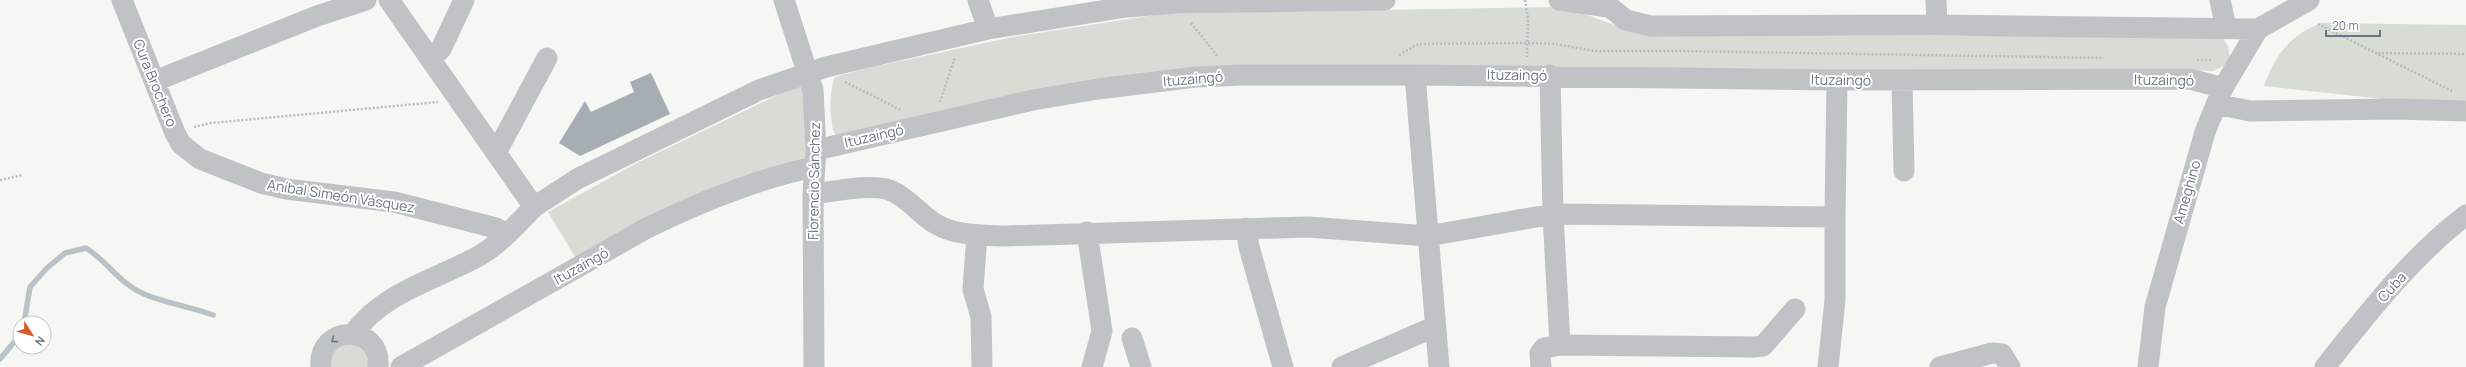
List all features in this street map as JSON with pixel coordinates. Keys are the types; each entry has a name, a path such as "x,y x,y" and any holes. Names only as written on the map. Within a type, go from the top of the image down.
{"street":[{"name":"Cura Brochero","path":"122,0 175,133 181,144 200,160"},
{"path":"155,81 314,8 366,0"},
{"path":"389,0 534,208"},
{"path":"430,60 441,49 464,0"},
{"name":"Florencio Sánchez","path":"784,0 809,73 813,90 815,158 812,194 814,367"},
{"path":"978,0 988,29"},
{"path":"353,334 372,312 391,299 421,282 480,256 507,234 534,208 577,179 759,90 809,73 988,29 1151,2 1385,0"},
{"path":"1559,0 1605,4 1626,20 1651,26 1937,25 2258,29"},
{"path":"1936,0 1937,25"},
{"path":"2220,0 2226,28"},
{"name":"Ameghino","path":"2148,367 2151,329 2160,287 2205,132 2219,96 2258,29 2309,0"},
{"path":"496,153 547,58"},
{"name":"Ituzaingó","path":"404,365 676,214 786,173 815,158 1033,100 1145,83 1244,75 1550,75 1902,81 2190,79 2219,96 2250,111 2395,109 2463,103"},
{"path":"1415,75 1434,327 1439,367"},
{"path":"1550,75 1553,214 1560,345"},
{"path":"1828,367 1834,300 1837,80"},
{"path":"1902,81 1904,172"},
{"name":"Aníbal Simeón Vásquez","path":"200,160 261,183 286,189 394,202 496,228 507,234"},
{"path":"812,194 873,188 885,189 896,194 937,225 948,229 977,235 1308,227 1428,236 1553,214 1835,217"},
{"name":"Cuba","path":"2326,367 2402,276 2448,229 2466,215"},
{"path":"1246,228 1249,247 1283,367"},
{"path":"1087,232 1102,331 1092,367"},
{"path":"977,235 973,289 981,317 982,367"},
{"path":"1541,367 1540,353 1544,348 1560,345 1759,347 1769,340 1795,309"},
{"path":"1342,367 1434,327"},
{"path":"321,367 322,354 328,343 338,336 353,334 367,339 377,360 404,365"},
{"path":"1132,338 1141,367"},
{"path":"1940,367 1992,354 2002,354 2010,367"}],"path":[{"path":"1525,0 1528,18 1527,75"},
{"path":"1190,22 1220,60"},
{"path":"2318,24 2378,53 2463,103"},
{"path":"2378,53 2466,54"},
{"path":"939,104 956,55"},
{"path":"175,133 211,123 458,100"},
{"path":"0,180 23,175"}],"shaded area":[{"path":"1558,7 1650,36 2215,36 2223,39 2228,46 2230,59 2226,65 2213,71 2167,69 2012,72 1305,67 836,136 832,124 831,98 835,77 868,68 1013,37 1161,14"},
{"path":"2321,23 2466,25 2466,102 2402,101 2264,86 2273,64 2285,47 2300,34"},
{"path":"798,85 808,90 805,158 762,173 577,260 548,212 637,163"},
{"path":"343,342 363,346 370,367 329,367 330,356"}],"building":[{"path":"651,73 670,114 580,156 559,143 585,101 591,112 634,92 630,82"}],"waterway":[{"path":"25,315 30,287 46,269 65,253 86,248 94,253 135,290 161,300 213,315"},
{"path":"0,359 12,345"}]}
